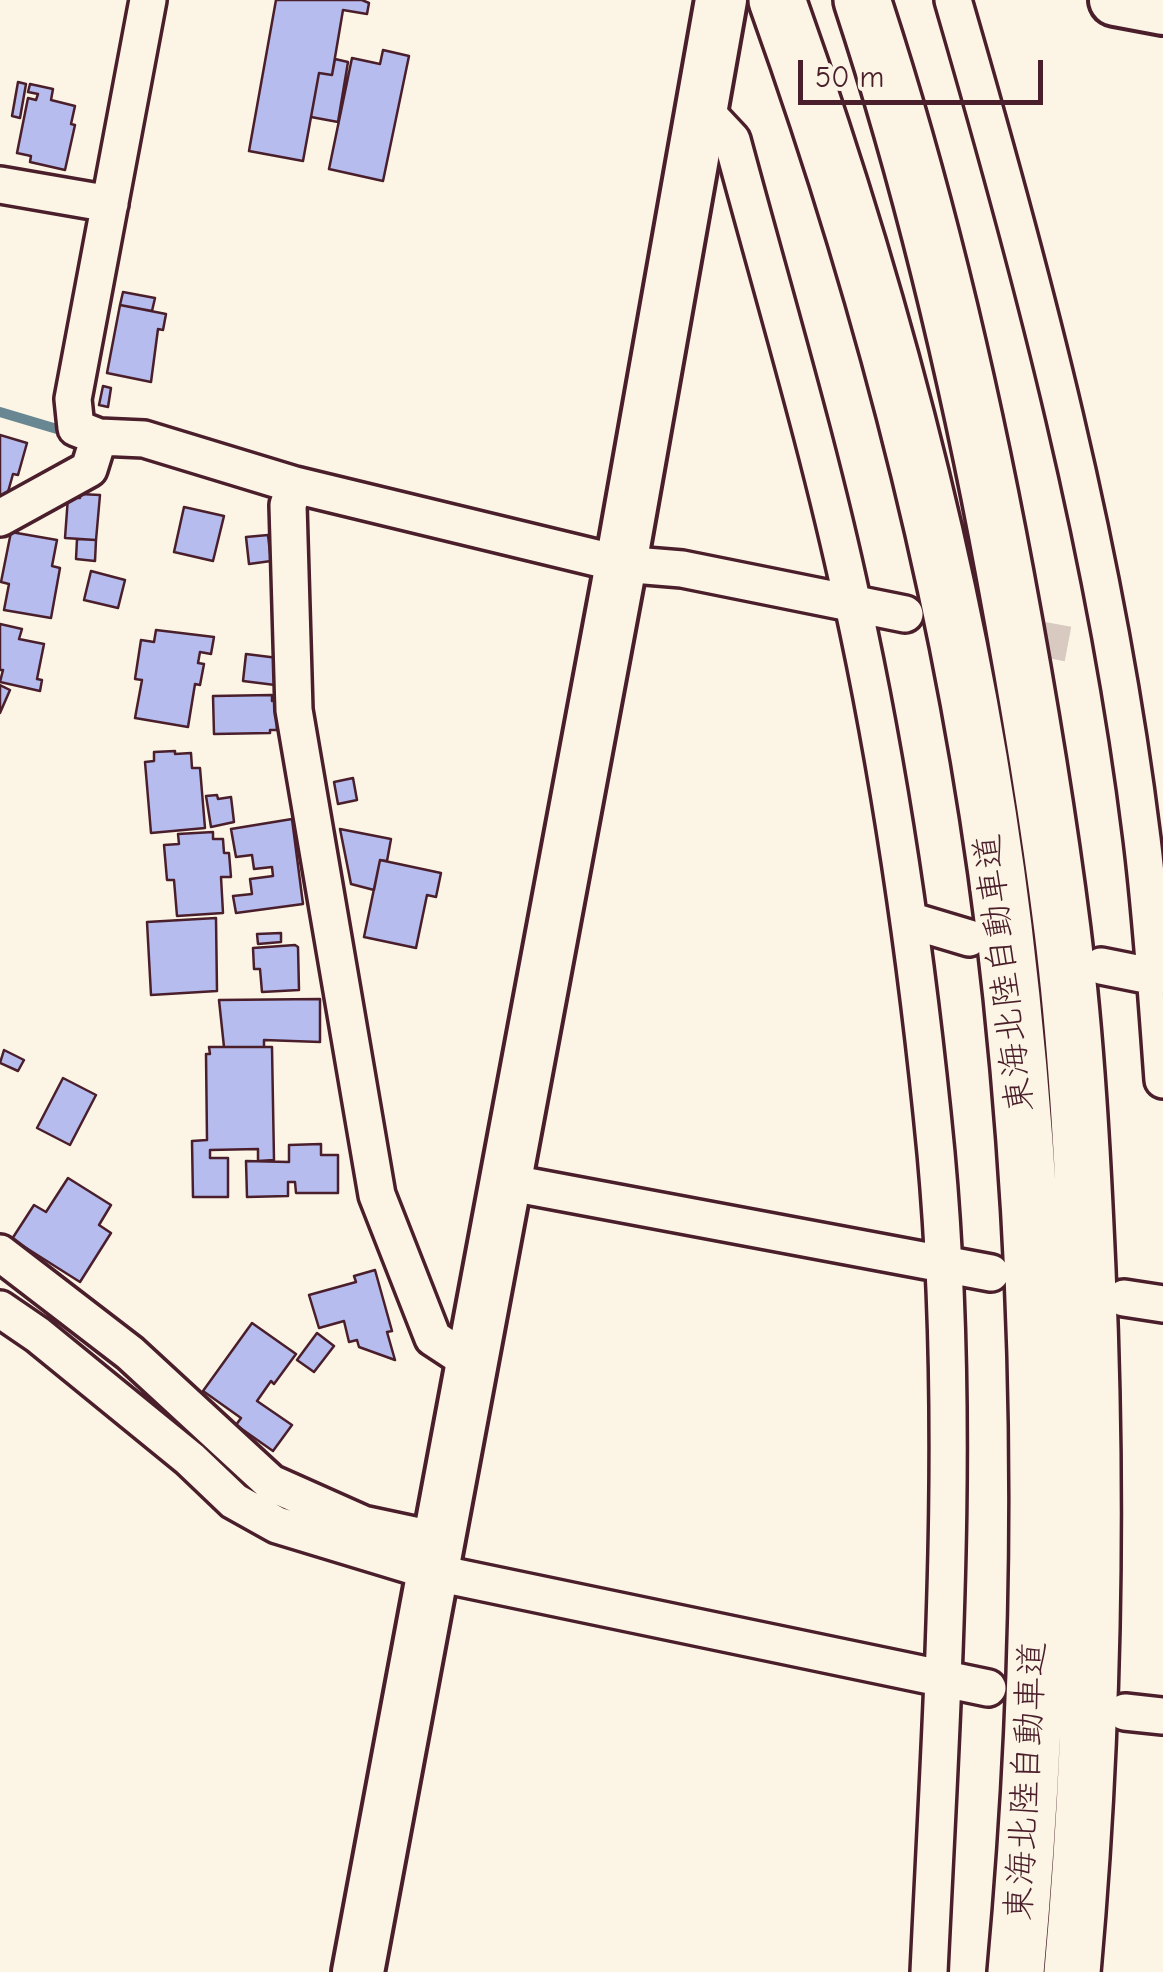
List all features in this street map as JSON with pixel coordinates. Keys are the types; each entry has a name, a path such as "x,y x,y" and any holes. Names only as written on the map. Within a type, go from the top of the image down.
{"highway":[{"name":"東海北陸自動車道","path":"776,0 866,268 921,481 969,708 1004,924 1026,1140 1038,1384 1035,1641 1016,1972"},
{"name":"東海北陸自動車道","path":"862,0 892,90 939,264 986,473 1030,710 1062,933 1081,1140 1092,1387 1092,1652 1072,1972"}],"street":[{"path":"148,0 73,400 76,428 99,438 144,439 295,485 621,564 682,569 905,614"},
{"path":"358,1972 621,564 721,0"},
{"path":"953,0 1022,236 1093,548 1142,838 1163,1080"},
{"path":"1115,0 1163,9"},
{"path":"703,109 732,140 853,603 895,822 909,920 936,1154 943,1264 948,1515 929,1972"},
{"path":"0,184 110,204"},
{"path":"0,518 89,468 99,438"},
{"path":"295,485 288,506 294,710 377,1195 433,1338 471,1363"},
{"path":"909,920 969,938"},
{"path":"1101,966 1156,977"},
{"path":"506,1182 990,1273"},
{"path":"0,1253 130,1352 271,1483 435,1556"},
{"path":"1124,1298 1163,1304"},
{"path":"0,1309 38,1334 160,1434 234,1501 278,1525 435,1556 988,1688"},
{"path":"1125,1712 1163,1716"}],"building":[{"path":"276,0 369,3 367,14 343,10 332,75 319,73 303,161 249,151"},
{"path":"383,50 409,56 383,181 329,169 352,58 380,64"},
{"path":"335,59 348,62 338,122 311,117 319,73 332,75"},
{"path":"18,82 26,84 20,118 12,116"},
{"path":"30,84 53,89 51,100 75,106 65,170 30,162 31,156 17,153 28,98 36,100 38,94 28,92"},
{"path":"123,292 155,298 152,311 120,305"},
{"path":"120,305 166,314 163,330 158,329 151,382 107,373"},
{"path":"103,386 111,388 108,407 99,405"},
{"path":"0,435 27,443 6,499 0,497"},
{"path":"80,494 100,495 96,540 65,538 68,497 80,498"},
{"path":"184,507 224,516 213,561 174,552"},
{"path":"11,532 57,540 52,566 60,568 51,618 4,610 9,584 1,582"},
{"path":"268,535 271,561 249,564 246,537"},
{"path":"77,539 96,540 95,561 76,559"},
{"path":"91,571 125,580 118,608 84,600"},
{"path":"0,624 22,629 19,639 44,644 37,679 42,680 40,691 0,682"},
{"path":"156,630 214,637 211,654 200,652 198,663 204,664 200,685 195,684 188,727 135,718 142,680 135,679 141,640 154,642"},
{"path":"246,654 278,658 275,685 243,681"},
{"path":"0,685 10,690 0,713"},
{"path":"272,695 272,701 276,700 277,730 214,734 213,696"},
{"path":"154,752 191,753 192,768 200,768 205,828 151,833 145,762 154,761"},
{"path":"353,778 357,800 338,804 334,782"},
{"path":"217,795 218,799 231,797 234,822 211,827 206,796"},
{"path":"292,819 303,904 236,913 233,896 252,894 250,879 273,876 272,867 254,869 252,855 236,857 231,829"},
{"path":"340,829 391,839 387,861 380,860 374,890 351,884"},
{"path":"213,832 213,839 223,839 224,853 229,853 231,877 221,877 223,913 177,916 174,880 167,880 164,845 179,844 178,834"},
{"path":"380,860 441,873 436,897 427,895 416,948 364,937"},
{"path":"216,918 217,991 151,995 147,922"},
{"path":"281,933 281,942 258,944 257,934"},
{"path":"295,945 299,990 262,992 260,969 254,969 253,948"},
{"path":"320,999 320,1042 264,1040 264,1047 224,1047 219,1000"},
{"path":"209,1047 272,1047 274,1160 258,1161 258,1149 210,1150 210,1158 228,1158 228,1197 193,1197 192,1141 207,1140"},
{"path":"4,1050 24,1060 18,1071 0,1063"},
{"path":"63,1078 96,1095 70,1145 37,1128"},
{"path":"321,1144 321,1155 338,1155 338,1193 296,1193 295,1182 288,1182 288,1196 247,1197 246,1161 289,1162 289,1145"},
{"path":"68,1178 111,1205 99,1225 111,1233 80,1282 12,1239 34,1205 46,1212"},
{"path":"375,1270 392,1331 387,1332 395,1360 359,1347 357,1340 349,1342 344,1321 319,1328 309,1295 356,1282 354,1276"},
{"path":"252,1323 296,1354 257,1401 292,1425 273,1451 236,1425 241,1418 203,1391"},
{"path":"317,1333 334,1346 314,1372 297,1360"}],"waterway":[{"path":"0,412 67,432"}],"tunnel":[{"path":"935,619 1068,644"}]}
